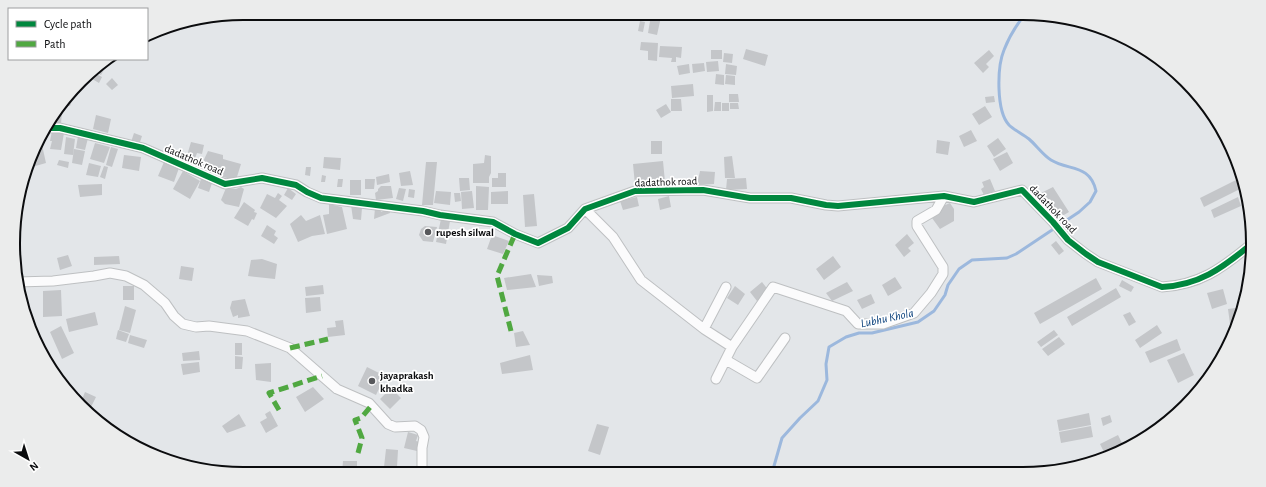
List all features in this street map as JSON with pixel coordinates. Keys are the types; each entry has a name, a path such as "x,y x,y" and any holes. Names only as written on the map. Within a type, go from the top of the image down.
{"street":[{"name":"dadathok road","path":"52,128 60,128 143,148 225,184 262,178 296,185 320,198 423,211 440,215 493,222 515,234 538,243 568,228 585,209 635,191 703,190 750,198 791,198 838,206 944,196 974,202 1022,190 1068,240 1098,262 1162,287 1173,287 1196,281 1229,262 1246,248"},
{"path":"716,379 732,347 773,287 846,311 858,324 883,324 914,313 931,293 943,274 943,267 917,226 917,221 936,210 944,196"},
{"path":"585,209 613,237 641,280 704,329 732,347"},
{"path":"23,282 53,281 110,273 126,276 144,285 165,302 174,316 183,324 196,327 209,326 247,331 290,348 337,389 369,403 388,424 395,427 416,426 421,430 424,437 422,448 422,467"},
{"path":"704,329 726,287"},
{"path":"726,360 757,378 785,338"}],"building":[{"path":"644,20 660,20 657,35 648,33 650,21"},
{"path":"640,21 645,22 643,32 638,31"},
{"path":"641,42 658,43 657,61 648,60 648,51 640,50"},
{"path":"660,46 682,47 681,58 676,57 676,62 671,62 672,58 659,57"},
{"path":"746,49 768,55 765,66 743,59"},
{"path":"711,50 722,50 722,59 711,59"},
{"path":"989,50 994,56 986,64 989,67 983,73 974,63"},
{"path":"724,53 733,54 732,63 723,62"},
{"path":"718,61 719,71 707,72 706,62"},
{"path":"704,63 705,71 693,73 692,64"},
{"path":"689,64 690,73 679,75 677,66"},
{"path":"726,64 737,66 736,75 725,74"},
{"path":"105,68 105,68 101,75 98,73"},
{"path":"97,74 102,77 99,83 92,79"},
{"path":"716,74 724,75 724,85 715,84"},
{"path":"726,75 735,76 735,85 725,84"},
{"path":"112,78 118,85 112,90 106,84"},
{"path":"693,84 694,96 672,98 671,86"},
{"path":"729,94 738,94 739,102 729,102"},
{"path":"707,95 713,95 713,111 707,112"},
{"path":"994,96 995,102 986,103 985,97"},
{"path":"671,99 681,99 682,111 671,111"},
{"path":"72,101 70,106 67,106"},
{"path":"715,102 721,102 721,111 714,111"},
{"path":"722,103 729,103 729,111 722,111"},
{"path":"730,103 738,103 739,109 730,109"},
{"path":"666,104 671,112 661,118 656,110"},
{"path":"985,106 992,117 979,125 972,114"},
{"path":"62,113 61,124 55,124"},
{"path":"96,115 111,119 108,133 93,129"},
{"path":"971,130 977,141 964,147 959,136"},
{"path":"52,131 64,133 61,150 50,149"},
{"path":"134,133 142,136 139,145 131,142"},
{"path":"78,136 88,138 85,150 76,148"},
{"path":"66,137 75,139 73,155 64,154"},
{"path":"998,138 1006,149 994,157 987,146"},
{"path":"937,140 950,142 948,155 936,153"},
{"path":"651,141 662,141 662,154 651,154"},
{"path":"191,142 204,145 202,154 197,153 194,161 186,159"},
{"path":"95,143 110,147 104,163 90,159"},
{"path":"42,146 46,163 34,166"},
{"path":"111,147 118,149 112,167 106,165"},
{"path":"74,149 85,151 82,165 72,163"},
{"path":"208,151 223,155 223,159 241,164 236,180 218,176 200,168"},
{"path":"1007,152 1013,163 1000,171 993,159"},
{"path":"124,155 141,157 139,171 122,168"},
{"path":"485,155 491,156 491,173 489,183 473,183 473,164 484,163"},
{"path":"732,156 735,178 725,178 724,157"},
{"path":"324,157 341,158 340,170 323,168"},
{"path":"59,160 69,162 68,168 57,165"},
{"path":"663,161 665,182 635,185 633,164"},
{"path":"164,162 179,168 174,182 158,176"},
{"path":"426,162 437,162 433,205 422,205"},
{"path":"89,163 101,166 98,177 86,175"},
{"path":"104,166 108,167 105,179 100,177"},
{"path":"306,167 311,167 310,176 305,175"},
{"path":"183,171 200,181 190,199 173,189"},
{"path":"410,171 413,185 401,186 399,173"},
{"path":"700,171 715,172 714,184 697,185"},
{"path":"498,173 506,173 506,187 492,187 492,178 498,178"},
{"path":"389,174 390,182 377,185 376,177"},
{"path":"322,175 326,176 325,182 321,182"},
{"path":"459,178 469,178 470,190 460,191"},
{"path":"746,178 747,189 726,190 727,179"},
{"path":"201,179 212,183 209,192 198,188"},
{"path":"338,179 343,179 342,187 337,187"},
{"path":"365,179 375,179 374,189 365,189"},
{"path":"990,179 995,191 984,195 981,189 984,187 982,182"},
{"path":"350,180 361,180 361,195 350,195"},
{"path":"1236,180 1239,190 1204,207 1200,198"},
{"path":"102,184 102,195 80,197 78,185"},
{"path":"381,186 391,186 393,198 376,200 375,193"},
{"path":"476,186 489,187 488,210 476,210"},
{"path":"241,187 244,189 239,207 225,204 221,200 226,188 236,189"},
{"path":"1053,187 1069,212 1057,219 1039,194"},
{"path":"288,188 296,194 292,200 284,195"},
{"path":"399,188 406,189 403,201 396,199"},
{"path":"409,189 415,190 414,198 408,197"},
{"path":"436,191 451,192 450,205 434,203"},
{"path":"472,191 474,208 462,209 461,192"},
{"path":"508,191 508,204 491,204 491,192"},
{"path":"278,193 282,196 279,200 287,206 276,218 260,208 267,194 275,198"},
{"path":"454,193 460,193 461,201 455,202"},
{"path":"534,194 537,226 525,227 523,195"},
{"path":"669,196 671,207 660,210 658,199"},
{"path":"637,197 639,206 623,210 620,201"},
{"path":"1238,197 1241,206 1214,218 1211,210"},
{"path":"244,202 257,213 254,220 252,219 248,226 234,218"},
{"path":"950,203 954,209 954,221 940,229 932,218 941,211 943,206"},
{"path":"329,204 342,207 347,229 327,234 323,215 329,214"},
{"path":"351,205 357,205 362,208 361,220 353,219"},
{"path":"375,208 380,208 381,212 389,209 390,213 374,219"},
{"path":"301,215 306,221 320,215 325,234 312,236 298,242 290,224"},
{"path":"441,219 450,221 446,244 436,242"},
{"path":"267,225 276,231 274,235 278,238 274,244 261,236"},
{"name":"rupesh silwal","path":"425,226 437,227 433,242 423,241 419,235 421,229"},
{"path":"907,234 914,243 908,248 911,251 904,257 895,245"},
{"path":"492,235 509,241 503,254 487,249"},
{"path":"1056,241 1064,251 1059,255 1051,245"},
{"path":"68,255 72,266 60,270 57,258"},
{"path":"119,256 120,264 94,265 94,257"},
{"path":"833,256 841,267 824,280 816,269"},
{"path":"262,259 277,264 275,279 248,276 251,260"},
{"path":"181,266 194,268 192,281 179,279"},
{"path":"531,274 536,287 507,290 504,278"},
{"path":"537,275 552,276 553,283 539,286"},
{"path":"895,277 902,288 888,296 882,285"},
{"path":"1096,278 1102,289 1040,324 1034,313"},
{"path":"1122,280 1134,287 1131,292 1119,286"},
{"path":"762,282 769,291 757,301 750,292"},
{"path":"847,282 853,291 832,301 826,293"},
{"path":"323,285 324,294 306,296 305,287"},
{"path":"123,286 134,286 134,300 123,300"},
{"path":"735,286 745,294 738,305 727,298"},
{"path":"1116,288 1121,297 1072,326 1067,317"},
{"path":"1223,289 1227,304 1212,309 1207,293"},
{"path":"61,290 62,316 43,317 43,291"},
{"path":"871,294 875,303 862,309 857,300"},
{"path":"320,297 321,311 306,313 305,298"},
{"path":"245,299 250,316 238,318 238,315 233,317 230,308 232,301"},
{"path":"125,306 136,310 130,333 119,330"},
{"path":"1236,308 1230,324 1228,309"},
{"path":"95,312 98,325 69,332 66,319"},
{"path":"1130,312 1136,322 1129,326 1123,315"},
{"path":"343,320 345,335 328,337 327,328 336,327 335,321"},
{"path":"1157,325 1162,333 1140,348 1135,340"},
{"path":"61,326 74,353 62,359 50,332"},
{"path":"118,330 129,334 126,342 116,339"},
{"path":"1054,330 1058,335 1041,347 1037,342"},
{"path":"523,331 530,345 516,347 514,333"},
{"path":"130,335 147,340 144,348 128,343"},
{"path":"1059,337 1065,344 1048,356 1042,349"},
{"path":"1177,339 1181,350 1150,363 1145,352"},
{"path":"235,343 242,343 242,355 235,355"},
{"path":"199,351 200,360 183,361 182,353"},
{"path":"1184,353 1194,375 1178,383 1167,360"},
{"path":"530,355 533,370 502,374 500,363"},
{"path":"235,356 243,357 242,369 235,369"},
{"path":"199,362 200,372 183,375 181,364"},
{"path":"271,363 271,382 256,380 255,364"},
{"name":"jayaprakash khadka","path":"367,367 385,376 376,395 358,386"},
{"path":"313,387 324,399 305,412 296,397"},
{"path":"391,388 401,398 390,409 380,399"},
{"path":"85,392 96,397 91,407 82,399"},
{"path":"270,411 278,426 266,433 260,422 267,418 265,414"},
{"path":"1089,413 1091,425 1059,431 1057,420"},
{"path":"239,414 246,426 227,433 222,426"},
{"path":"1110,415 1112,422 1103,426 1101,418"},
{"path":"597,424 609,427 600,455 588,451"},
{"path":"1091,426 1093,437 1061,443 1059,432"},
{"path":"408,432 418,435 416,441 420,442 417,451 404,448"},
{"path":"1118,435 1122,443 1104,452 1100,444"},
{"path":"386,449 398,450 397,467 384,467"},
{"path":"343,461 357,461 357,467 343,467"}],"waterway":[{"name":"Lubhu Khola","path":"774,467 782,438 818,401 827,380 826,364 829,347 846,337 859,333 872,333 918,322 934,311 945,295 948,285 959,269 972,260 1007,258 1016,254 1079,212 1090,202 1096,191 1089,176 1084,172 1048,158 1029,139 1013,129 1005,118 1000,100 1000,67 1006,45 1021,20"}],"marked path":[{"path":"511,331 497,276 515,234"},
{"path":"290,348 328,339"},
{"path":"279,410 269,393 322,376"},
{"path":"358,453 362,438 355,420 361,418 372,405"}],"cycle path":[{"path":"52,128 60,128 143,148 225,184 262,178 296,185 321,198 423,211 440,215 493,222 515,234 538,243 568,228 585,209 635,191 703,190 750,198 791,198 838,206 944,196 974,202 1022,190 1068,240 1086,254 1098,262 1162,287 1187,283 1209,274 1219,269 1246,248"}],"place":[{"name":"rupesh silwal","path":"428,232"},
{"name":"jayaprakash khadka","path":"372,381"}]}
